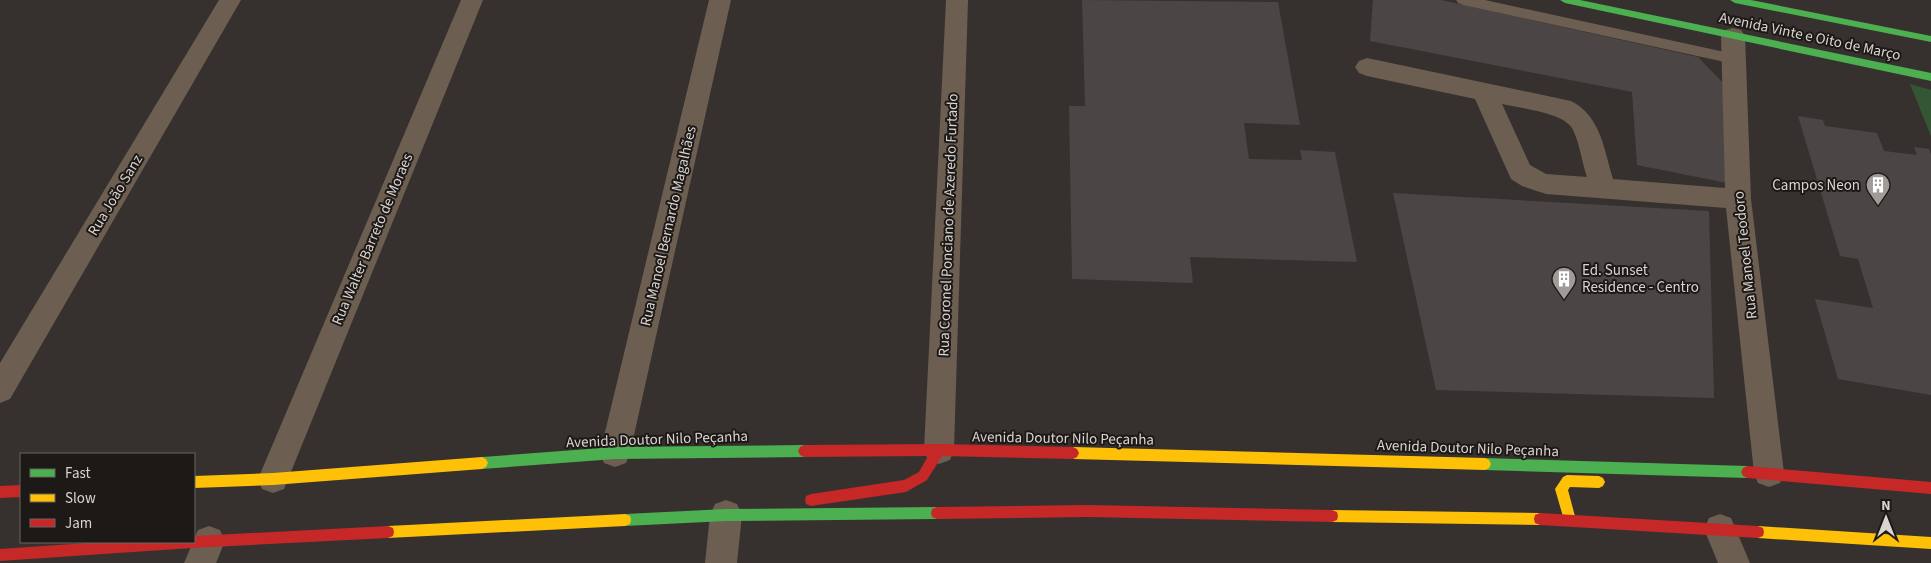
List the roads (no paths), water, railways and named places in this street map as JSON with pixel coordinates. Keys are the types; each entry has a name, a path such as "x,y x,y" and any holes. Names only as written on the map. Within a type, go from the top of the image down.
{"main road":[{"name":"Avenida Vinte e Oito de Março","path":"1565,0 1734,47 1834,57 1931,77"},
{"name":"Avenida Vinte e Oito de Março","path":"1748,1 1931,39"},
{"path":"1834,57 1870,54 1931,67"},
{"name":"Avenida Doutor Nilo Peçanha","path":"195,482 273,479 615,453 939,450 1769,473 1931,488"},
{"path":"726,515 906,486 917,482 926,475 939,450"},
{"path":"1723,483 1769,473"},
{"path":"200,493 273,479"},
{"path":"1570,520 1560,489 1567,481 1611,482"},
{"path":"0,492 20,491"},
{"path":"0,555 198,547 726,515 1087,511 1570,520 1931,543"},
{"path":"20,553 25,543"}],"street":[{"name":"Rua João Sanz","path":"0,390 230,0"},
{"name":"Rua Walter Barreto de Moraes","path":"273,479 472,0"},
{"name":"Rua Manoel Bernardo Magalhães","path":"615,453 720,0"},
{"name":"Rua Coronel Ponciano de Azeredo Furtado","path":"939,450 957,0"},
{"name":"Rua Manoel Teodoro","path":"1734,47 1738,199 1769,473"},
{"path":"1367,67 1562,108 1574,114 1583,124 1603,188"},
{"path":"1484,92 1520,172 1532,179 1546,184 1738,199"},
{"path":"721,563 726,515"},
{"path":"1720,529 1734,563"}],"lane":[{"path":"1463,0 1734,47"}],"place":[{"name":"Campos Neon","path":"1878,206"},
{"name":"Ed. Sunset Residence - Centro","path":"1564,300"}]}
